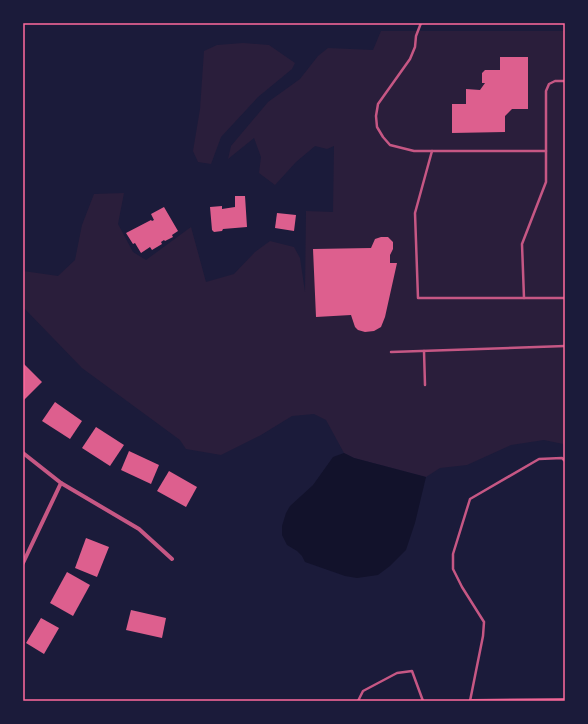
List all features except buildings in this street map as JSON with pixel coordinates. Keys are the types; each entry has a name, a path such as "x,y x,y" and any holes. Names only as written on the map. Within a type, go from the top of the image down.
{"street":[{"path":"23,454 61,483 140,529 172,559"},
{"path":"23,563 61,483"},
{"path":"471,701 565,700"}],"lane":[{"path":"421,23 416,36 415,47 410,59 378,104 376,116 377,127 390,145 414,151 546,152"},
{"path":"524,298 522,244 546,182 546,91 549,84 555,81 565,81"},
{"path":"432,151 415,213 418,298 565,298"},
{"path":"391,352 565,346"},
{"path":"424,351 425,385"},
{"path":"471,701 483,636 484,622 462,587 453,569 453,554 470,499 539,459 562,458 565,461"},
{"path":"358,701 362,691 398,673 412,671 423,701"}],"shaded area":[{"path":"381,31 565,31 565,446 563,444 544,440 511,445 467,465 440,468 426,477 354,458 344,453 326,420 314,414 292,416 261,435 221,455 186,449 180,440 82,368 23,307 23,271 58,276 75,260 82,225 94,194 124,193 118,224 133,252 146,260 191,227 206,282 234,274 255,252 270,241 294,247 300,258 305,292 306,211 333,212 334,146 327,149 315,146 296,162 275,185 259,173 261,157 254,138 228,159 231,146 268,102 300,79 318,56 328,48 373,50"},
{"path":"243,43 269,45 295,63 292,69 258,97 221,137 211,164 198,162 193,151 200,109 204,51 217,45"},
{"path":"344,453 354,458 426,477 415,523 406,550 390,566 378,575 357,578 345,576 305,562 297,551 287,545 282,535 282,526 290,506 313,485 333,457"}]}
